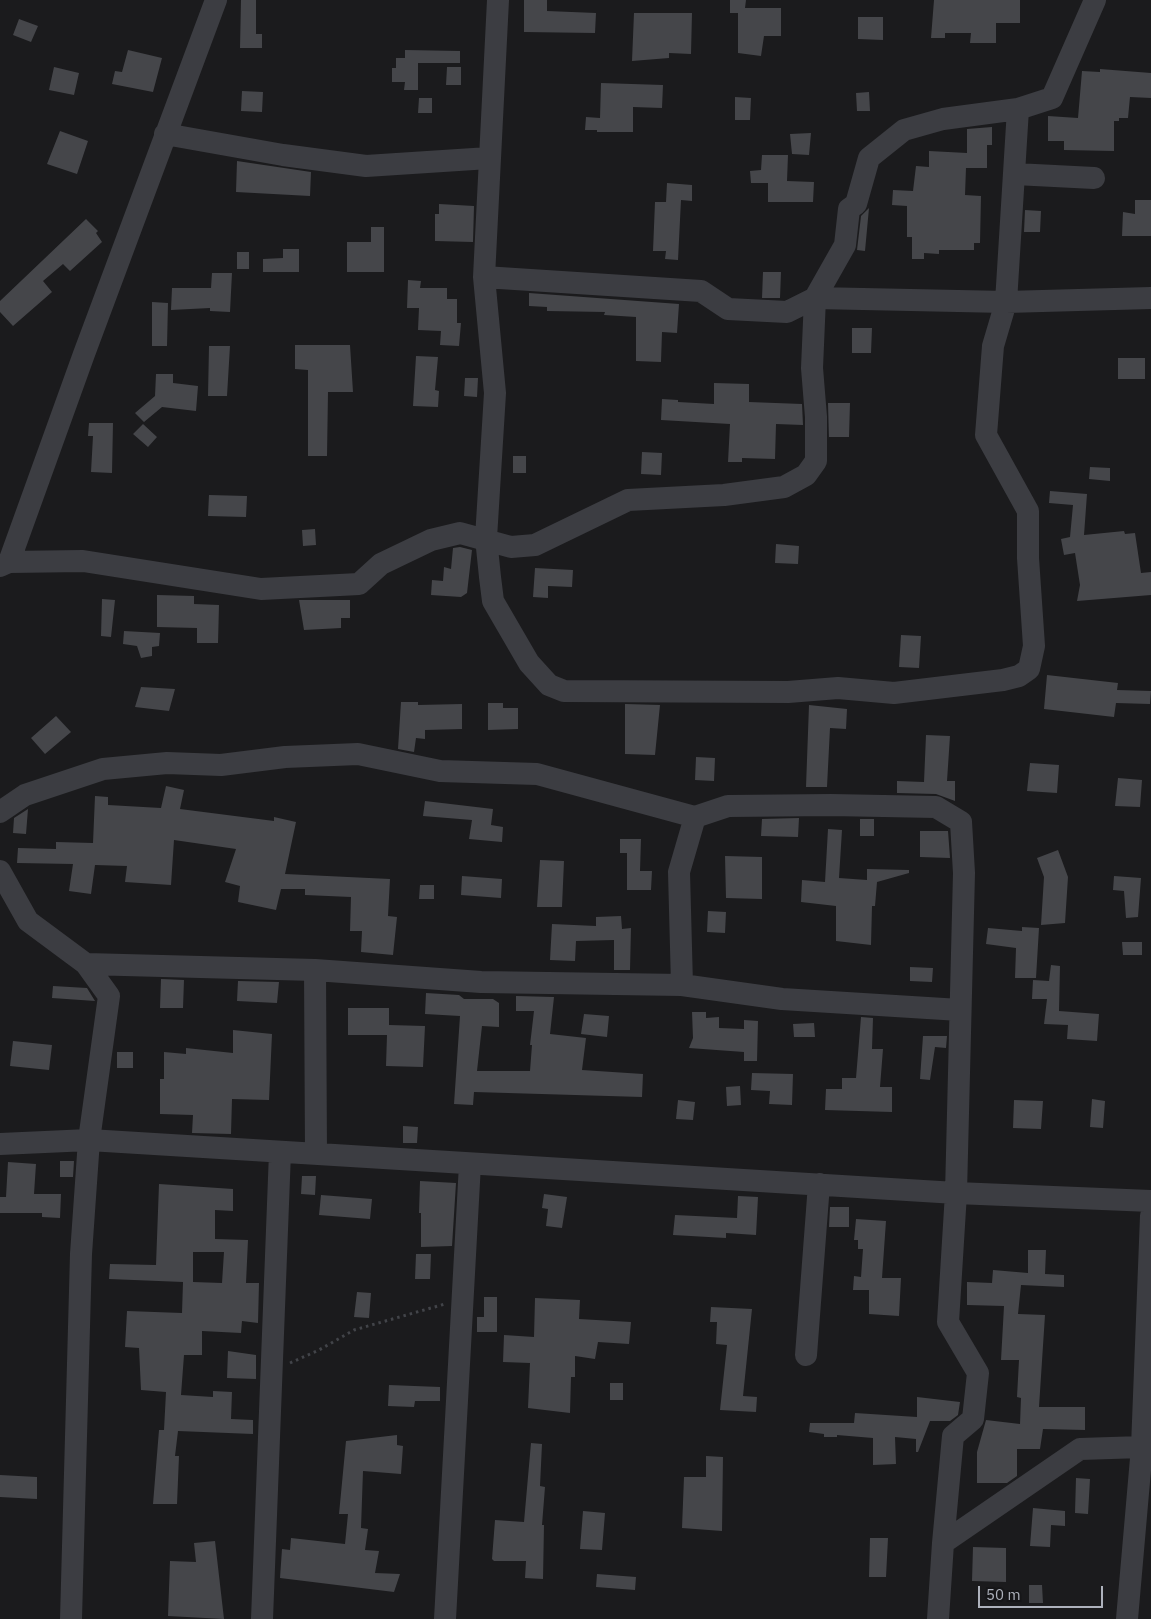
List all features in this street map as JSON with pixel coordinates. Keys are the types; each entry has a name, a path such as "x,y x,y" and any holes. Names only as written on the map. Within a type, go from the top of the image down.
{"street":[{"path":"216,0 4,564 83,561 262,589 359,584 381,564 431,540 460,533 486,538 511,547 535,545 628,500 724,495 784,487 806,475 816,461 816,417 812,368 815,298 845,244 849,209 856,204 869,158 904,130 943,119 1018,109 1052,98 1095,0"},
{"path":"498,0 484,277 495,393 486,538 493,601 538,675 549,685 564,691 788,692 838,688 894,693 1019,676 1029,669 1034,646 1028,558 1028,511 986,435 993,346 1006,302 1018,109"},
{"path":"165,134 283,155 366,166 489,158"},
{"path":"1015,174 1094,178"},
{"path":"484,277 701,291 728,309 786,312 815,298 1006,302 1151,298"},
{"path":"0,812 25,795 103,770 167,763 221,765 284,756 358,754 440,771 537,774 695,817 728,806 832,805 936,808 961,822 964,873 956,1193 948,1322 978,1373 973,1418 953,1436 942,1543 938,1619"},
{"path":"682,984 679,872 695,817"},
{"path":"0,871 28,921 86,964 109,996 89,1140 81,1254 71,1619"},
{"path":"86,964 315,970 482,982 682,984 782,999 960,1010"},
{"path":"315,970 316,1154"},
{"path":"0,1144 89,1140 956,1193 1151,1201"},
{"path":"262,1619 280,1152"},
{"path":"445,1619 470,1164"},
{"path":"806,1356 819,1184"},
{"path":"1127,1619 1143,1519 1142,1447 1151,1216"},
{"path":"942,1543 1080,1449 1142,1447"}],"path":[{"path":"271,1371 319,1350 354,1330 462,1299"}],"building":[{"path":"241,0 256,0 256,34 262,34 262,48 240,48"},
{"path":"524,0 547,0 547,11 596,13 595,33 524,32"},
{"path":"730,0 746,0 745,8 781,8 781,36 764,36 761,56 738,53 738,13 730,13"},
{"path":"934,0 1020,0 1020,23 996,23 996,43 970,43 971,33 945,33 945,38 931,38"},
{"path":"634,13 692,13 691,54 669,53 669,58 632,61"},
{"path":"858,17 883,17 883,40 858,39"},
{"path":"19,19 38,26 31,42 13,35"},
{"path":"128,50 162,58 153,92 112,84 115,71 122,72"},
{"path":"405,50 460,51 460,63 418,63 418,90 404,90 405,82 392,82 392,68 396,68 396,58 405,58"},
{"path":"54,67 79,73 74,95 49,90"},
{"path":"447,67 461,67 461,85 446,85"},
{"path":"1100,69 1151,73 1151,98 1130,97 1128,118 1119,118 1119,121 1114,121 1114,151 1064,150 1064,141 1048,141 1048,116 1078,118 1082,71 1100,72"},
{"path":"601,83 663,85 662,108 633,107 633,132 585,130 586,117 600,118"},
{"path":"242,91 263,92 262,112 241,111"},
{"path":"869,92 870,111 857,111 856,93"},
{"path":"735,97 751,98 750,120 735,120"},
{"path":"419,98 432,98 432,113 418,113"},
{"path":"992,127 992,145 987,145 987,168 966,168 965,195 981,196 980,243 974,243 974,250 939,250 939,254 924,253 924,259 912,259 912,237 907,237 907,206 892,205 893,190 913,191 916,166 929,167 929,151 967,153 967,129"},
{"path":"60,131 88,141 77,174 47,164"},
{"path":"811,133 809,155 792,154 790,134"},
{"path":"762,155 788,155 787,181 814,182 813,202 768,202 768,183 751,183 750,171 761,170"},
{"path":"237,161 311,172 310,196 236,192"},
{"path":"667,183 692,185 692,201 681,200 678,260 665,259 666,251 653,251 655,202 666,202"},
{"path":"1135,200 1151,200 1151,236 1122,236 1123,212 1135,214"},
{"path":"439,204 474,206 473,242 435,241 435,214 439,214"},
{"path":"869,208 865,251 857,250 861,216"},
{"path":"1025,210 1041,211 1040,232 1024,232"},
{"path":"86,219 98,231 96,233 102,242 70,271 63,264 43,281 52,292 13,326 0,312 0,301"},
{"path":"371,227 384,227 384,272 347,272 347,242 371,242"},
{"path":"283,249 299,249 299,272 263,272 263,259 283,258"},
{"path":"237,252 249,252 249,269 237,269"},
{"path":"763,272 781,272 780,298 762,298"},
{"path":"212,273 232,273 230,312 210,311 210,308 171,310 172,288 211,288"},
{"path":"408,280 421,281 420,288 447,288 447,299 457,299 457,323 461,323 459,346 440,345 441,331 418,330 419,308 407,308"},
{"path":"529,293 679,304 677,333 662,332 661,362 636,361 636,317 604,315 605,312 547,311 547,307 529,306"},
{"path":"152,302 168,303 167,346 152,346"},
{"path":"852,328 872,328 871,353 852,353"},
{"path":"295,345 350,345 353,392 328,392 327,456 308,456 308,370 295,369"},
{"path":"209,346 230,346 227,396 208,396"},
{"path":"416,356 438,357 435,390 439,391 438,407 413,406"},
{"path":"1118,358 1145,358 1145,379 1118,379"},
{"path":"156,374 173,374 173,383 198,386 196,411 162,407 144,422 135,413 155,396"},
{"path":"465,378 478,378 477,397 464,396"},
{"path":"714,383 749,384 749,402 802,404 803,425 776,424 775,459 742,458 742,462 728,462 730,424 661,420 662,399 714,404"},
{"path":"828,403 850,403 849,437 829,437 829,440"},
{"path":"89,423 113,423 112,473 91,472 93,436 88,436"},
{"path":"143,424 157,437 148,447 133,434"},
{"path":"642,452 662,453 661,475 641,474"},
{"path":"513,456 526,456 526,473 513,473"},
{"path":"1090,467 1110,468 1110,481 1089,479"},
{"path":"1050,491 1087,494 1084,535 1124,531 1125,534 1135,533 1141,573 1151,572 1151,595 1077,601 1080,585 1075,553 1064,555 1061,539 1070,537 1073,505 1049,503"},
{"path":"209,495 247,496 246,517 208,516"},
{"path":"315,529 316,545 303,546 302,530"},
{"path":"776,544 799,546 798,564 775,563"},
{"path":"460,547 472,550 467,593 461,597 431,595 432,580 443,581 444,567 451,569 453,548"},
{"path":"535,568 573,570 572,587 548,586 548,598 533,597"},
{"path":"157,595 194,596 194,604 219,605 218,643 197,643 197,628 157,627"},
{"path":"102,599 115,600 111,637 101,636"},
{"path":"299,600 350,600 350,618 341,618 341,628 304,630"},
{"path":"124,631 160,633 159,646 152,647 152,656 141,658 137,646 123,644"},
{"path":"901,635 921,636 919,668 899,667"},
{"path":"1047,675 1118,683 1117,690 1151,691 1150,704 1116,703 1114,717 1044,709"},
{"path":"141,687 175,689 169,711 135,707"},
{"path":"401,702 418,702 418,705 462,704 462,729 425,730 425,739 416,738 414,752 398,749"},
{"path":"488,703 503,703 503,708 518,708 518,729 488,730"},
{"path":"625,704 660,705 655,755 625,754"},
{"path":"809,705 847,709 846,729 830,728 827,787 806,787"},
{"path":"56,716 71,732 45,754 31,738"},
{"path":"926,735 950,736 947,781 955,781 955,801 936,794 897,793 897,781 924,782"},
{"path":"696,757 715,758 714,781 695,780"},
{"path":"1030,763 1059,765 1057,793 1027,791"},
{"path":"1118,778 1142,780 1140,807 1115,806"},
{"path":"166,786 184,790 180,809 274,821 274,817 296,822 285,874 390,879 388,916 397,917 393,955 361,952 362,931 350,931 351,897 305,895 305,889 281,889 276,910 238,902 240,886 225,882 236,849 174,840 171,885 125,882 127,866 95,865 91,894 69,891 73,864 17,863 18,848 56,849 56,842 93,843 95,796 108,797 108,805 161,808"},
{"path":"425,801 493,809 491,825 503,827 502,842 469,839 472,820 423,816"},
{"path":"28,809 26,834 13,833 14,818"},
{"path":"799,818 798,837 761,836 762,819"},
{"path":"860,819 874,819 874,836 860,836"},
{"path":"828,829 842,830 839,878 867,880 867,869 909,870 909,873 877,882 875,906 872,906 871,945 836,941 836,906 801,902 802,880 825,882"},
{"path":"920,831 948,831 950,858 920,857"},
{"path":"620,839 641,839 640,871 652,871 651,890 627,890 627,853 620,853"},
{"path":"1058,850 1068,877 1065,923 1041,925 1044,877 1037,858"},
{"path":"725,856 762,857 762,899 726,898"},
{"path":"540,860 564,861 562,907 537,907"},
{"path":"462,876 502,879 501,898 461,895"},
{"path":"1114,876 1141,878 1138,917 1126,918 1124,891 1113,890"},
{"path":"420,885 434,885 434,899 419,899"},
{"path":"708,911 726,912 725,933 707,932"},
{"path":"621,916 622,929 631,928 630,970 614,970 614,940 576,941 575,961 550,960 552,924 596,926 596,917"},
{"path":"1022,927 1039,928 1036,978 1015,978 1016,948 986,944 988,928 1022,931"},
{"path":"1122,942 1142,942 1142,955 1123,955"},
{"path":"1051,965 1060,966 1059,1011 1099,1014 1097,1041 1067,1039 1068,1025 1044,1024 1047,999 1032,999 1033,980 1049,981"},
{"path":"910,967 933,968 932,982 910,981"},
{"path":"161,979 184,980 183,1008 160,1008"},
{"path":"238,981 279,982 277,1003 237,1001"},
{"path":"53,986 87,988 95,1001 52,998"},
{"path":"426,993 459,995 464,999 493,999 499,1003 499,1027 482,1026 477,1071 530,1071 532,1045 530,1045 534,1011 516,1011 516,996 554,997 550,1034 586,1038 582,1070 643,1074 642,1097 474,1092 473,1105 454,1104 460,1016 425,1014"},
{"path":"348,1008 389,1008 389,1025 425,1026 423,1067 386,1066 387,1035 348,1035"},
{"path":"692,1012 706,1012 706,1018 719,1017 719,1028 744,1029 744,1020 758,1021 757,1061 744,1061 744,1052 689,1048 693,1038"},
{"path":"584,1014 609,1016 607,1037 581,1034"},
{"path":"861,1017 873,1018 872,1049 883,1049 880,1087 892,1087 892,1112 825,1110 826,1089 842,1089 842,1078 856,1078"},
{"path":"814,1023 815,1037 794,1037 793,1024"},
{"path":"233,1030 272,1034 269,1100 232,1099 231,1134 192,1133 193,1115 160,1114 160,1079 164,1079 164,1052 186,1054 186,1048 233,1053"},
{"path":"923,1036 947,1036 946,1048 935,1047 930,1080 920,1079"},
{"path":"13,1041 52,1045 49,1070 10,1066"},
{"path":"117,1052 133,1052 133,1068 117,1068"},
{"path":"752,1073 793,1074 792,1105 769,1104 770,1091 751,1090"},
{"path":"740,1086 741,1105 727,1106 726,1087"},
{"path":"1092,1099 1105,1101 1103,1128 1090,1127"},
{"path":"678,1100 695,1102 693,1120 676,1119"},
{"path":"1014,1100 1043,1101 1041,1129 1013,1128"},
{"path":"403,1126 418,1127 417,1143 403,1143"},
{"path":"60,1161 74,1161 73,1177 60,1177"},
{"path":"8,1162 36,1164 34,1194 61,1194 60,1218 42,1217 42,1213 0,1213 0,1197 6,1197"},
{"path":"302,1176 316,1176 315,1195 301,1194"},
{"path":"420,1181 456,1183 452,1246 421,1247"},
{"path":"159,1184 233,1189 233,1211 215,1210 215,1239 248,1240 246,1283 259,1283 258,1323 242,1321 241,1333 202,1331 202,1355 184,1355 181,1395 213,1397 213,1391 232,1392 231,1419 253,1420 253,1434 178,1431 175,1456 179,1456 177,1504 153,1504 159,1430 164,1430 166,1392 141,1390 139,1348 125,1347 127,1311 182,1313 183,1282 109,1279 110,1264 156,1265","holes":["193,1252 224,1252 222,1283 193,1282"]},
{"path":"544,1194 567,1197 562,1228 546,1226 548,1209 542,1208"},
{"path":"321,1195 372,1199 370,1219 319,1215"},
{"path":"738,1196 758,1197 756,1235 726,1233 726,1238 673,1235 675,1215 737,1218"},
{"path":"830,1207 849,1207 849,1227 829,1227"},
{"path":"856,1219 886,1221 882,1278 901,1278 899,1316 869,1314 869,1290 853,1290 854,1276 861,1277 863,1249 858,1249 858,1240 854,1240"},
{"path":"1028,1250 1046,1250 1045,1274 1064,1275 1064,1287 1021,1285 1018,1314 1045,1315 1039,1407 1085,1407 1085,1430 1043,1429 1040,1449 1017,1449 1017,1476 1007,1483 977,1483 977,1452 986,1420 1020,1424 1021,1398 1017,1397 1019,1360 1001,1360 1004,1306 967,1305 967,1282 992,1283 993,1270 1028,1273"},
{"path":"416,1254 431,1254 430,1279 415,1279"},
{"path":"357,1292 371,1293 369,1318 354,1317"},
{"path":"484,1297 497,1297 497,1332 477,1332 477,1317 484,1317"},
{"path":"535,1298 580,1300 579,1319 631,1322 629,1344 598,1342 595,1359 575,1356 575,1377 571,1377 570,1413 528,1408 530,1363 503,1362 504,1335 534,1337"},
{"path":"711,1307 752,1309 743,1396 757,1397 756,1412 720,1410 727,1345 716,1344 717,1322 710,1322"},
{"path":"228,1351 256,1355 256,1379 227,1378"},
{"path":"610,1383 623,1383 623,1400 610,1400"},
{"path":"389,1385 440,1387 440,1401 415,1401 414,1407 388,1406"},
{"path":"917,1397 960,1402 958,1415 950,1421 930,1421 918,1452 916,1452 916,1439 895,1437 896,1464 873,1465 873,1438 837,1435 837,1437 824,1437 824,1434 809,1432 810,1423 854,1423 855,1413 917,1417"},
{"path":"397,1435 397,1445 403,1446 401,1474 363,1471 361,1528 368,1529 365,1550 379,1551 375,1573 400,1574 394,1592 280,1578 282,1549 290,1550 291,1538 345,1544 348,1514 339,1514 346,1441"},
{"path":"531,1443 542,1444 540,1486 545,1487 542,1525 544,1525 543,1579 525,1578 526,1561 494,1561 492,1559 495,1520 524,1522"},
{"path":"706,1456 723,1457 722,1531 682,1528 684,1477 706,1477"},
{"path":"0,1475 37,1477 37,1499 0,1497"},
{"path":"1076,1478 1090,1479 1088,1514 1075,1513"},
{"path":"1033,1508 1065,1511 1065,1526 1051,1525 1050,1547 1030,1546"},
{"path":"583,1511 605,1513 602,1550 580,1549"},
{"path":"870,1538 888,1538 886,1577 869,1577"},
{"path":"215,1541 224,1619 168,1616 170,1561 196,1562 194,1543"},
{"path":"973,1547 1006,1548 1006,1582 972,1581"},
{"path":"597,1574 636,1577 635,1590 596,1587"},
{"path":"1029,1585 1042,1585 1043,1603 1029,1603"}]}
